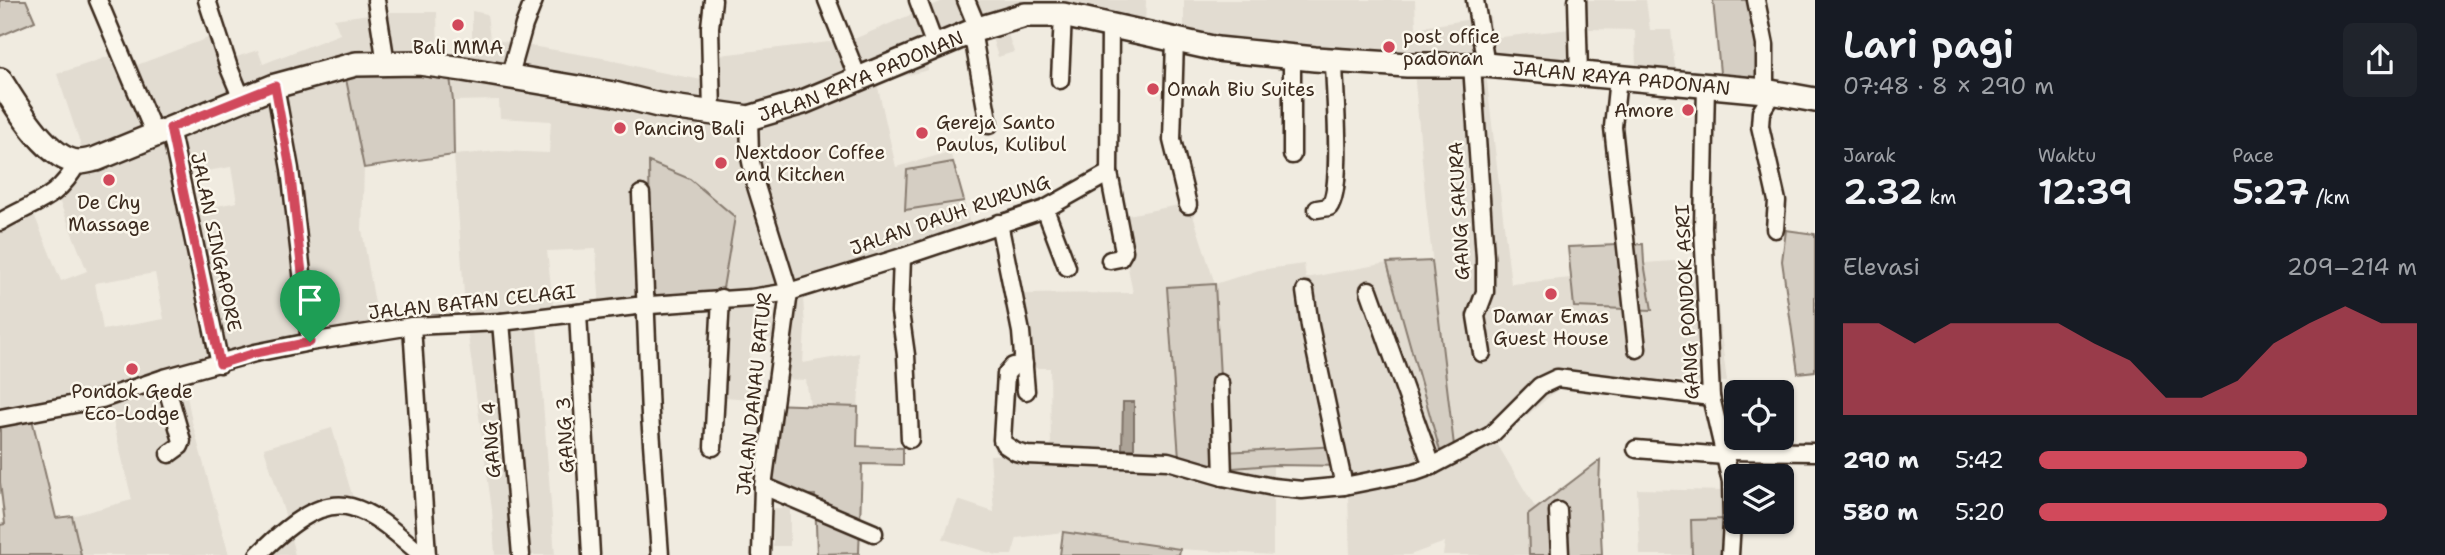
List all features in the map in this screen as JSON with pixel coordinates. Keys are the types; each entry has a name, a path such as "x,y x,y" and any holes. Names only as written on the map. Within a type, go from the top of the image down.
{"main road":[{"name":"JALAN RAYA PADONAN","path":"78,162 96,159 275,86 356,64 419,63 510,75 658,105 749,118 803,102 935,46 1038,7 1175,40 1292,57 1407,65 1479,65 1769,92 1815,100"},
{"path":"0,80 41,137 53,149 78,162"}],"street":[{"name":"JALAN SINGAPORE","path":"98,0 162,132 220,364"},
{"path":"207,0 242,99"},
{"path":"510,75 534,0"},
{"path":"712,113 710,27 713,0"},
{"path":"827,0 858,78"},
{"path":"918,0 935,46"},
{"path":"966,0 975,30 989,125"},
{"name":"GANG SAKURA","path":"1475,0 1485,257 1485,292 1476,316 1482,353"},
{"path":"1577,0 1579,74"},
{"path":"1756,0 1765,45 1769,92 1761,112 1760,126 1777,201 1775,229"},
{"path":"379,1 386,63"},
{"path":"1060,80 1063,15"},
{"path":"1110,25 1109,173 1124,251 1120,258 1110,260"},
{"path":"1175,40 1172,140 1188,205"},
{"path":"1292,57 1292,155"},
{"path":"1317,209 1329,207 1334,202 1337,177 1334,60"},
{"path":"1618,78 1613,127 1637,349"},
{"path":"275,86 290,169 310,342"},
{"name":"GANG PONDOK ASRI","path":"1706,86 1703,227 1711,397 1731,482 1730,555"},
{"name":"JALAN DANAU BATUR","path":"749,118 750,158 756,186 789,292 763,486 761,555"},
{"path":"0,222 57,191 69,179 78,162"},
{"name":"JALAN DAUH RURUNG","path":"789,292 1045,209 1109,173"},
{"path":"641,194 644,306 660,555"},
{"path":"1045,209 1067,267"},
{"path":"999,223 1021,332 1026,391"},
{"path":"902,257 900,312 906,355 910,439"},
{"path":"1369,290 1432,466"},
{"path":"1306,291 1310,326 1344,486"},
{"name":"JALAN BATAN CELAGI","path":"0,418 102,399 164,378 255,353 310,342 412,326 501,322 789,292"},
{"path":"713,447 722,298"},
{"name":"GANG 3","path":"578,313 591,555"},
{"name":"GANG 4","path":"501,322 521,555"},
{"path":"412,326 425,555"},
{"path":"1024,364 1013,366 1006,374 1003,442 1016,452 1027,455 1168,461 1223,477 1302,490 1344,486 1432,466 1490,435 1540,386 1557,379 1711,397"},
{"path":"164,378 183,441 169,454"},
{"path":"1220,383 1223,477"},
{"path":"1636,449 1724,453 1815,452"},
{"path":"763,486 874,533"},
{"path":"258,555 273,540 314,513 330,507 348,506 376,518 425,555"},
{"path":"1558,511 1560,555"}],"shaded area":[{"path":"0,0 26,0 35,21 0,36"},
{"path":"945,0 1146,0 1145,26 1004,23 1014,52 998,57 989,28 924,53 928,70 877,83 896,167 950,152 953,162 907,170 905,210 964,201 972,233 806,286 803,298 803,363 859,353 858,407 810,405 806,380 784,379 783,340 755,336 757,316 782,320 782,299 753,299 748,399 715,396 721,300 690,179 649,163 651,305 600,309 596,249 547,251 554,312 536,314 555,555 495,555 492,510 466,322 454,155 499,151 549,153 551,121 500,118 499,100 453,101 449,69 346,74 364,168 362,230 379,326 183,375 192,422 229,555 81,555 72,516 132,500 107,396 0,417 0,221 33,212 61,281 87,271 53,185 66,174 0,90 49,133 84,155 57,74 131,49 137,65 216,35 227,60 258,50 263,64 340,34 334,19 383,12 437,12 438,55 472,54 472,11 487,14 490,39 608,59 713,82 712,56 854,39","holes":["231,167 237,202 187,212 176,176","155,273 164,319 103,330 95,283"]},
{"path":"1184,0 1415,0 1416,28 1490,16 1493,38 1570,29 1570,44 1589,44 1589,70 1636,70 1635,30 1589,29 1586,0 1646,0 1650,30 1671,30 1676,77 1565,80 1565,69 1484,57 1511,284 1571,278 1575,307 1652,310 1644,263 1705,259 1704,269 1717,302 1727,380 1571,378 1496,442 1536,509 1528,515 1529,555 1443,555 1445,542 1410,555 1350,555 1347,466 1340,446 1224,452 1215,285 1168,287 1180,472 1273,465 1273,555 1180,549 1063,532 1017,538 1012,555 997,555 943,539 958,500 994,512 990,455 1051,451 1050,368 1015,368 1014,294 1133,293 1118,217 1189,203 1215,284 1259,270 1304,264 1306,278 1387,263 1442,457 1455,454 1426,205 1413,60 1276,49 1184,30"},
{"path":"1713,0 1756,0 1773,88 1721,83"},
{"path":"449,69 453,101 454,155 364,168 345,74"},
{"path":"649,162 690,179 735,217 721,300 651,305"},
{"path":"953,162 964,201 905,210 907,170"},
{"path":"1786,230 1815,234 1815,371 1798,373 1782,261"},
{"path":"1643,244 1652,310 1574,307 1568,247"},
{"path":"1432,261 1455,454 1442,458 1387,263"},
{"path":"1215,284 1224,452 1340,446 1347,466 1273,465 1180,472 1167,287"},
{"path":"1123,402 1134,402 1134,449 1122,449"},
{"path":"768,404 858,407 857,446 903,448 903,465 862,464 859,553 817,554 815,495 771,496"},
{"path":"30,411 56,518 72,516 81,555 0,555 0,525 5,524 0,482 0,417"},
{"path":"332,428 353,498 286,518 264,448"},
{"path":"1600,460 1602,555 1529,555 1528,515"},
{"path":"1637,489 1724,491 1724,519 1692,520 1692,555 1640,555"},
{"path":"772,508 790,508 790,546 773,546"},
{"path":"286,518 295,555 258,555"},
{"path":"1724,519 1728,555 1692,555 1691,520"},
{"path":"1063,532 1180,549 1179,555 1060,555"}],"place":[{"name":"Bali MMA","path":"458,25"},
{"name":"post office padonan","path":"1389,47"},
{"name":"Omah Biu Suites","path":"1153,89"},
{"name":"Amore","path":"1688,110"},
{"name":"Pancing Bali","path":"620,128"},
{"name":"Gereja Santo Paulus, Kulibul","path":"922,133"},
{"name":"Nextdoor Coffee and Kitchen","path":"721,163"},
{"name":"De Chy Massage","path":"109,180"},
{"name":"Damar Emas Guest House","path":"1551,294"},
{"name":"Pondok Gede Eco-Lodge","path":"132,369"}],"route":[{"path":"275,86 290,169 310,342 255,353 220,364 170,128 275,86"}]}
